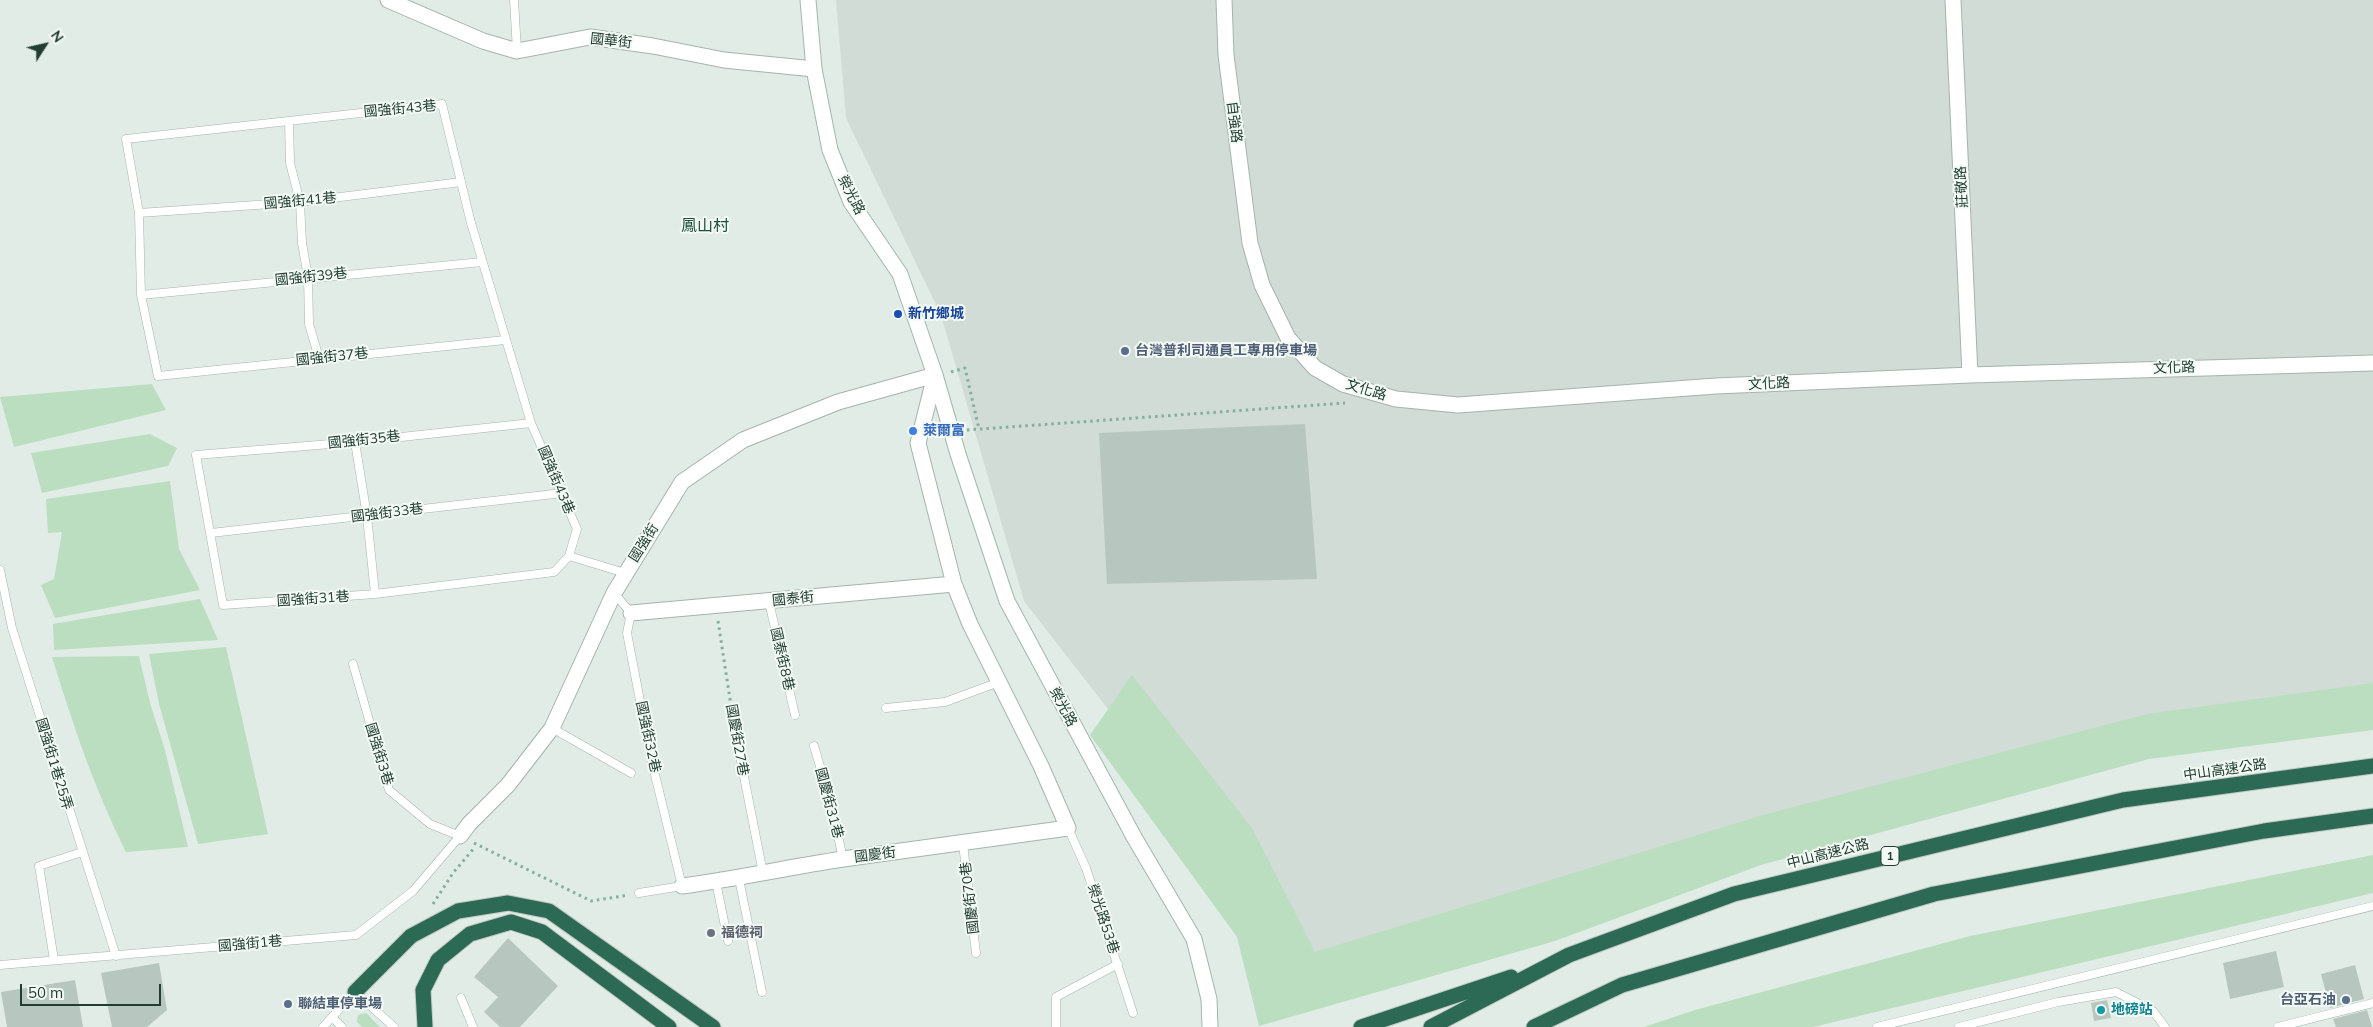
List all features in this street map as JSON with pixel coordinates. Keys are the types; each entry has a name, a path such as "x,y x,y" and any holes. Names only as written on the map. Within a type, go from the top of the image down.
{"highway":[{"name":"中山高速公路","path":"1431,1027 1569,955 1734,894 2123,800 2373,766"},
{"path":"1534,1027 1622,985 1934,894 2264,831 2373,816"},
{"path":"355,992 411,936 458,911 508,903 549,911 713,1027"},
{"path":"425,1027 423,990 438,960 470,934 511,922 542,932 669,1027"},
{"path":"1361,1027 1459,996 1569,955"}],"street":[{"name":"國華街","path":"388,0 483,41 517,51 590,38 653,46 724,60 814,69"},
{"name":"榮光路","path":"808,0 814,69 830,150 851,202 900,274 936,375 951,430 1007,601 1134,838 1194,939 1209,999 1210,1027"},
{"name":"自強路","path":"1224,0 1226,55 1250,243"},
{"name":"莊敬路","path":"1953,0 1970,375"},
{"name":"文化路","path":"1250,243 1262,285 1288,338 1315,368 1343,384 1396,399 1458,405 1716,386 1970,375 2373,363"},
{"name":"國強街","path":"460,836 469,824 508,785 552,728 614,593 682,482 742,440 838,402 936,375"},
{"path":"936,375 918,443 954,584 970,624 1041,766 1068,828"},
{"name":"國泰街","path":"631,613 954,584"},
{"name":"國慶街","path":"682,886 739,879 763,873 843,860 1068,828"}],"lane":[{"path":"514,0 517,51"},
{"name":"國強街43巷","path":"158,376 141,296 139,213 126,139 442,104 482,262 531,423 577,529 569,556 554,572"},
{"path":"289,121 290,163 300,202 302,243 308,277 309,324 319,358"},
{"name":"國強街41巷","path":"139,213 300,202 461,182"},
{"name":"國強街39巷","path":"141,296 308,277 482,262"},
{"name":"國強街37巷","path":"158,376 506,340"},
{"name":"國強街35巷","path":"196,455 355,442 531,423"},
{"path":"355,442 367,516 376,594"},
{"name":"國強街31巷","path":"196,455 223,605 376,594 554,572"},
{"name":"國強街33巷","path":"211,533 562,493"},
{"path":"569,556 626,573"},
{"name":"國強街1巷25弄","path":"0,570 12,628 116,956"},
{"path":"614,593 631,613"},
{"name":"國泰街8巷","path":"769,602 795,715"},
{"name":"國強街32巷","path":"631,613 627,633 651,758 682,886"},
{"name":"國強街3巷","path":"353,664 389,790 430,824 460,836"},
{"path":"886,708 945,702 999,682"},
{"path":"552,728 631,773"},
{"name":"國慶街27巷","path":"736,736 763,873"},
{"name":"國慶街31巷","path":"814,746 831,804 843,860"},
{"name":"榮光路53巷","path":"1068,828 1086,868 1134,1012"},
{"name":"國強街1巷","path":"0,965 356,935 413,891 460,836"},
{"name":"國慶街70巷","path":"963,844 976,953"},
{"path":"54,960 40,866 82,852"},
{"path":"739,879 762,992"},
{"path":"716,882 728,941"},
{"path":"639,893 682,886"},
{"path":"1877,1027 2373,906"},
{"path":"1056,1027 1056,997 1118,964"},
{"path":"323,1027 355,992 394,1027"},
{"path":"1959,1027 2058,1002 2116,992 2153,1012 2165,1027"},
{"path":"461,998 473,1027"},
{"path":"2278,1027 2373,1003"},
{"path":"332,1017 342,1027"}],"path":[{"path":"936,375 965,368 978,429"},
{"path":"951,430 1346,403"},
{"name":"國慶街27巷","path":"715,606 736,736"},
{"path":"460,836 592,901 639,893"},
{"path":"432,905 453,873 477,844"}],"shaded area":[{"path":"836,0 2373,0 2373,706 2128,741 1308,967 1024,601 941,315 846,118"}],"green space":[{"path":"152,384 166,410 14,447 0,397"},
{"path":"150,434 177,448 168,466 42,493 31,453"},
{"path":"170,481 179,549 200,590 55,618 41,585 54,579 62,532 48,533 46,499"},
{"path":"200,599 218,640 54,650 53,624"},
{"path":"226,647 268,834 198,844 159,704 149,654"},
{"path":"139,656 150,703 165,750 188,847 126,852 114,828 85,756 52,657"},
{"path":"1132,675 1252,828 1315,952 1763,815 2147,714 2373,683 2373,730 2149,759 1761,865 1555,941 1259,1026 1237,937 1090,735"},
{"path":"2373,855 2373,893 1813,1027 1644,1027 1695,1010 1970,936"},
{"path":"366,1013 380,1027 362,1027 357,1022 358,1015"}],"building":[{"path":"1305,424 1317,579 1107,584 1099,433"},
{"path":"508,938 558,986 520,1027 500,1027 484,1012 498,997 474,977"},
{"path":"2276,951 2284,987 2230,999 2223,963"},
{"path":"159,963 167,1010 147,1027 112,1027 101,973"},
{"path":"2355,965 2364,999 2330,1008 2321,974"},
{"path":"75,980 83,1027 7,1027 1,992"},
{"name":"地磅站","path":"2107,1000 2111,1018 2094,1021 2091,1003"},
{"path":"2367,1010 2372,1027 2336,1027 2333,1019"}],"place":[{"name":"新竹鄉城","path":"898,314"},
{"name":"台灣普利司通員工專用停車場","path":"1125,351"},
{"name":"萊爾富","path":"913,431"},
{"name":"福德祠","path":"711,933"},
{"name":"台亞石油","path":"2346,1000"},
{"name":"聯結車停車場","path":"288,1004"},
{"name":"地磅站","path":"2101,1010"}],"district":[{"name":"鳳山村","path":"705,226"}]}
